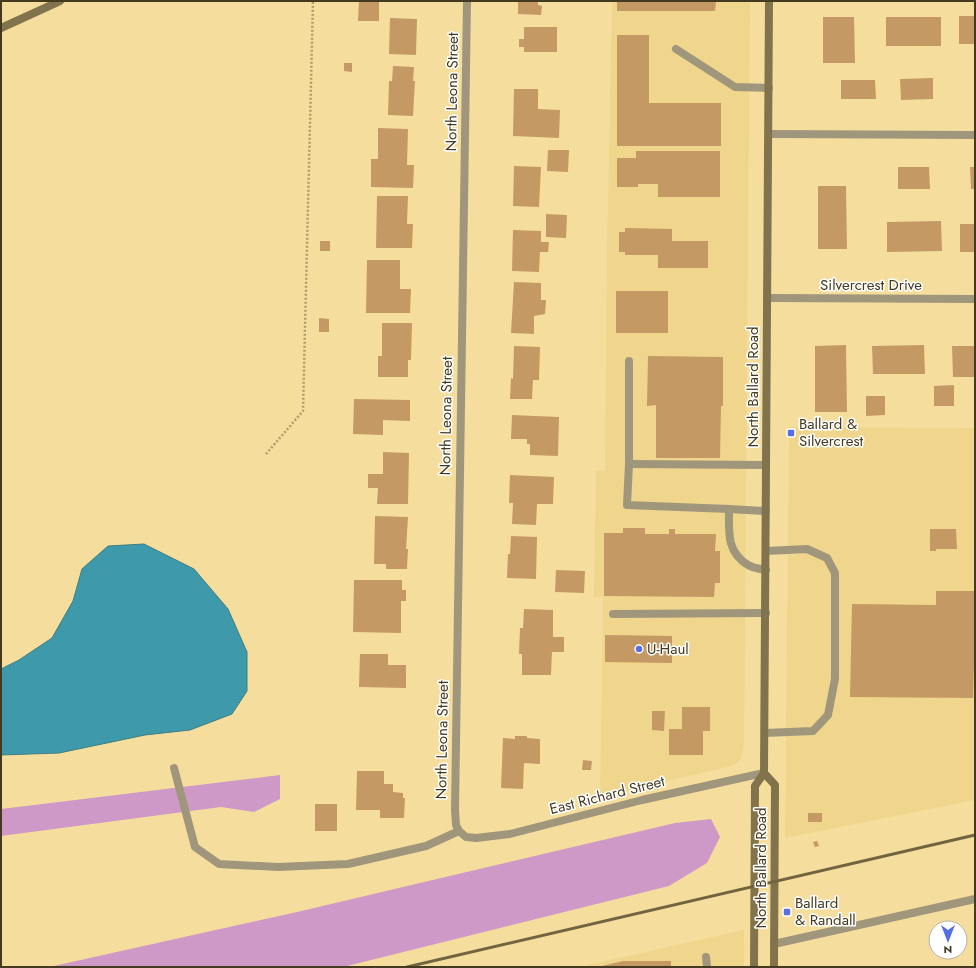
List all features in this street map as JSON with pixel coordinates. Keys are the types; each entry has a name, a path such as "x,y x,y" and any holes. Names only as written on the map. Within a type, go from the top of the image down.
{"main road":[{"path":"1,28 60,1"},
{"name":"North Ballard Road","path":"754,967 755,786 764,773 765,733 770,1"},
{"name":"North Ballard Road","path":"764,773 775,785 774,967"}],"street":[{"name":"North Leona Street","path":"459,831 456,825 455,810 467,1"},
{"path":"676,49 735,86 769,88"},
{"path":"769,134 975,135"},
{"name":"Silvercrest Drive","path":"768,298 975,299"},
{"path":"629,362 629,464 627,505 766,511"},
{"path":"629,464 766,465"},
{"path":"729,509 730,540 735,553 748,565 766,570"},
{"path":"765,733 812,731 828,715 835,679 835,573 827,558 807,550 766,551"},
{"path":"613,614 766,613"},
{"path":"174,768 195,846 219,864 278,867 348,864 426,846 459,831"},
{"name":"East Richard Street","path":"459,831 466,837 476,838 510,834 642,800 764,773"},
{"path":"774,944 975,899"},
{"path":"706,957 706,967"}],"path":[{"path":"266,454 303,411 313,1"}],"shaded area":[{"path":"612,1 750,1 744,744 741,759 736,764 600,797 603,597 594,597 596,471 605,470 607,253"},
{"path":"789,427 975,428 975,800 785,838"},
{"path":"280,775 280,799 254,812 221,807 1,836 1,809"},
{"path":"711,819 720,837 707,863 669,886 343,967 49,967 297,912 675,823"},
{"path":"744,930 744,967 579,967"}],"water":[{"path":"144,544 194,569 228,609 247,652 247,691 232,714 190,730 145,735 59,753 1,755 1,669 19,660 52,638 73,601 82,569 108,546"}],"building":[{"path":"359,1 379,1 379,21 358,21"},
{"path":"518,1 538,1 538,5 542,6 541,15 518,14"},
{"path":"617,1 716,1 715,11 617,11"},
{"path":"959,16 975,16 975,44 959,44"},
{"path":"823,17 854,17 855,63 823,63"},
{"path":"886,17 941,17 941,46 886,46"},
{"path":"390,18 417,19 416,55 389,54"},
{"path":"524,27 557,27 557,52 524,52 524,47 519,47 519,39 524,39"},
{"path":"617,35 649,35 649,103 721,103 721,146 617,146"},
{"path":"344,63 352,63 352,72 344,71"},
{"path":"393,66 414,67 413,81 415,81 413,116 388,115 389,81 392,81"},
{"path":"933,78 933,99 901,100 900,79"},
{"path":"841,80 875,80 876,99 841,99"},
{"path":"514,89 538,89 538,109 560,110 559,138 513,136"},
{"path":"378,128 408,129 407,165 414,165 413,188 371,187 371,159 378,159"},
{"path":"548,150 569,150 568,172 547,171"},
{"path":"636,151 720,151 720,197 658,197 658,184 638,184 638,187 617,187 617,158 636,158"},
{"path":"514,166 541,167 539,207 513,206"},
{"path":"898,167 929,167 930,189 898,189"},
{"path":"970,167 975,167 975,189 971,189"},
{"path":"818,186 846,186 847,249 818,249"},
{"path":"377,196 408,196 407,224 413,224 412,248 376,248"},
{"path":"546,214 567,215 566,238 546,237"},
{"path":"941,221 942,251 887,252 887,222"},
{"path":"960,224 975,224 975,252 960,252"},
{"path":"625,228 672,229 672,241 708,241 708,268 658,268 658,255 625,255 625,252 619,252 619,232 625,232"},
{"path":"513,230 541,231 541,242 549,242 548,252 540,252 539,272 512,271"},
{"path":"320,241 330,241 330,251 320,251"},
{"path":"367,260 400,260 400,289 411,289 410,313 366,313"},
{"path":"514,282 541,283 541,300 546,300 545,314 534,316 534,334 511,333"},
{"path":"616,291 668,291 668,333 616,333"},
{"path":"319,318 329,319 329,332 319,332"},
{"path":"382,323 412,323 411,360 408,360 408,377 378,377 378,356 382,356"},
{"path":"846,345 847,412 815,412 815,346"},
{"path":"924,345 925,374 873,374 872,346"},
{"path":"514,346 540,347 539,380 533,380 532,399 510,399 511,378 513,379"},
{"path":"952,346 975,346 975,377 953,377"},
{"path":"648,356 723,357 723,406 721,406 720,458 656,458 656,405 647,406"},
{"path":"954,385 954,406 934,406 934,386"},
{"path":"866,396 885,396 885,415 866,416"},
{"path":"354,399 410,400 410,421 383,420 383,435 353,434"},
{"path":"512,415 559,417 558,456 530,455 530,444 527,444 527,439 511,439"},
{"path":"383,452 409,453 408,504 377,504 378,488 368,488 368,474 383,474"},
{"path":"510,475 554,477 553,504 537,504 536,525 512,524 513,503 509,503"},
{"path":"375,516 408,517 406,549 408,549 407,569 386,569 386,564 374,564"},
{"path":"623,528 645,528 645,534 669,534 669,529 675,529 675,534 716,534 715,551 720,551 720,583 715,583 714,597 604,596 604,533 623,533"},
{"path":"930,529 956,529 957,549 936,549 936,551 930,551"},
{"path":"511,536 537,537 536,579 507,578 508,554 510,554"},
{"path":"556,570 585,571 584,593 555,592"},
{"path":"354,580 402,580 402,590 406,590 406,601 401,601 401,633 353,632"},
{"path":"936,591 974,591 975,662 973,698 850,697 852,604 936,605"},
{"path":"524,609 553,610 553,637 564,637 564,652 552,652 551,675 522,675 522,654 519,654 520,628 523,628"},
{"name":"U-Haul","path":"605,635 672,636 672,663 605,662"},
{"path":"360,654 388,654 388,665 406,665 406,688 359,687"},
{"path":"682,707 710,707 710,731 703,731 703,755 669,755 669,729 682,729"},
{"path":"652,711 665,711 664,731 652,730"},
{"path":"515,736 527,736 527,738 540,739 540,764 524,763 523,789 501,788 503,738 515,739"},
{"path":"583,760 592,761 591,770 582,770"},
{"path":"357,771 384,771 384,784 393,784 393,792 403,793 403,798 405,798 404,818 380,818 380,810 356,810"},
{"path":"315,804 337,804 337,831 315,831"},
{"path":"808,813 822,813 822,822 808,822"},
{"path":"817,841 819,846 815,847 813,842"},
{"path":"623,961 671,961 671,967 598,967"}],"railway":[{"path":"407,967 975,835"}],"place":[{"name":"Ballard & Silvercrest","path":"791,433"},
{"name":"U-Haul","path":"639,649"},
{"name":"Ballard & Randall","path":"787,912"}]}
